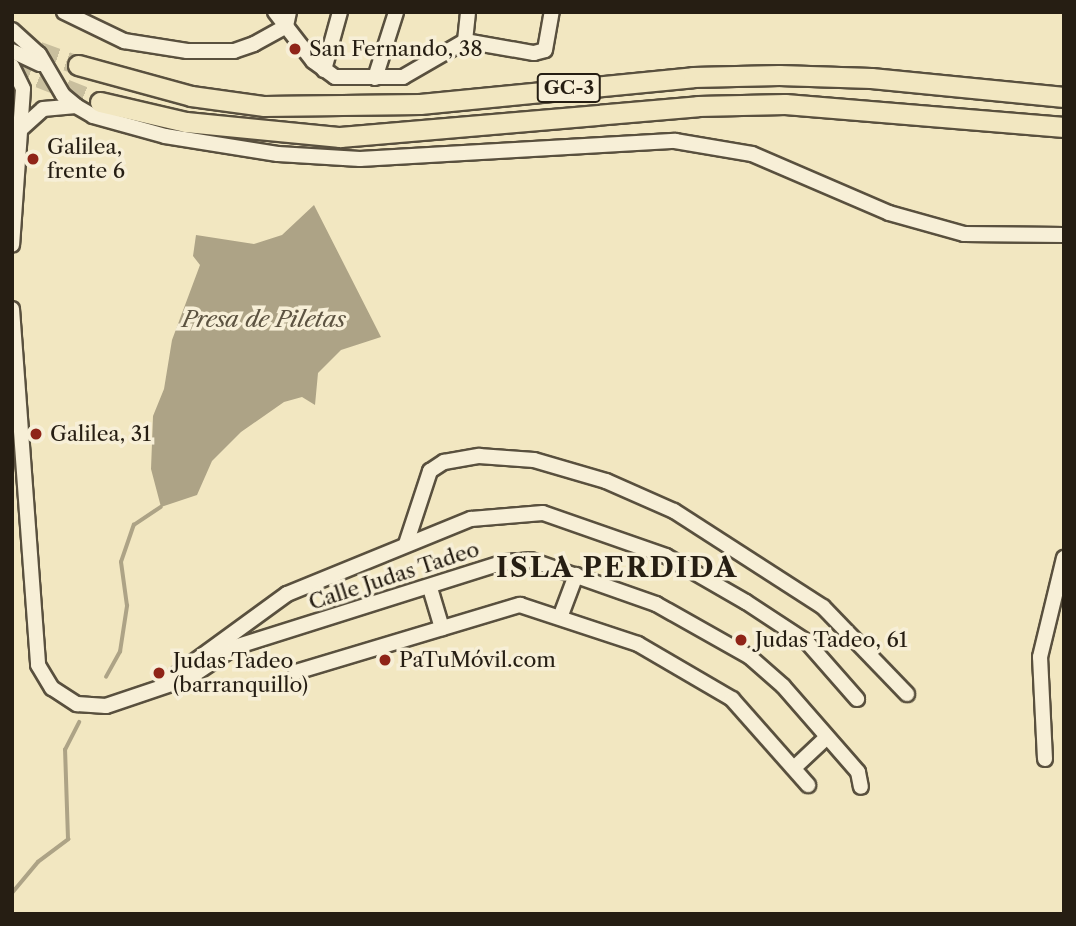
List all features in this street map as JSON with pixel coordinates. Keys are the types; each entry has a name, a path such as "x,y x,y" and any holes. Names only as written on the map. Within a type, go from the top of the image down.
{"highway":[{"name":"GC-3","path":"78,65 191,96 276,107 406,105 692,77 779,75 871,78 1064,97"},
{"name":"GC-3","path":"100,102 263,134 340,137 772,105 873,108 1064,127"}],"street":[{"path":"64,12 89,19 124,41 199,51 234,51 288,19"},
{"path":"275,12 288,19 324,71 335,77 375,78 403,77 465,41 534,53 545,50 552,12"},
{"path":"324,71 340,12"},
{"path":"375,78 396,12"},
{"path":"465,41 468,12"},
{"path":"12,30 40,54 47,69 76,106 93,116 165,136 304,156 442,157 675,141 752,155 889,213 964,234 1064,235"},
{"path":"12,51 47,69"},
{"path":"13,70 23,89 13,236"},
{"path":"22,128 43,109 76,106"},
{"path":"12,309 18,421 38,665 52,688 78,704 106,706 162,685 287,594 406,544 471,519 505,514 543,513 666,556 746,601 807,642 857,699"},
{"path":"406,544 430,471 444,462 480,456 534,460 594,477 674,511 823,607 907,694"},
{"path":"1045,759 1040,657 1064,558"},
{"name":"Calle Judas Tadeo","path":"162,685 189,678 235,647 430,588 505,562 531,560 656,604 750,657 858,772 861,787"},
{"path":"561,615 576,575"},
{"path":"430,588 442,628"},
{"path":"296,672 520,605 561,615 638,643 732,699 808,785"},
{"path":"794,768 827,737"}],"water":[{"name":"Presa de Piletas","path":"314,205 381,337 341,350 318,373 315,405 302,397 284,402 241,432 212,461 197,495 161,507 151,469 153,416 164,389 172,340 200,265 193,256 196,235 254,244 282,235"}],"waterway":[{"path":"106,677 120,652 127,606 121,562 134,525 161,507"},
{"path":"12,893 38,862 68,839 65,750 79,722"}],"tunnel":[{"path":"12,41 78,65"},
{"path":"12,67 100,102"}],"place":[{"name":"San Fernando, 38","path":"295,49"},
{"name":"Galilea, frente 6","path":"33,159"},
{"name":"Galilea, 31","path":"36,434"},
{"name":"Judas Tadeo, 61","path":"741,640"},
{"name":"PaTuMóvil.com","path":"385,660"},
{"name":"Judas Tadeo (barranquillo)","path":"159,673"}],"district":[{"name":"ISLA PERDIDA","path":"617,567"}]}
